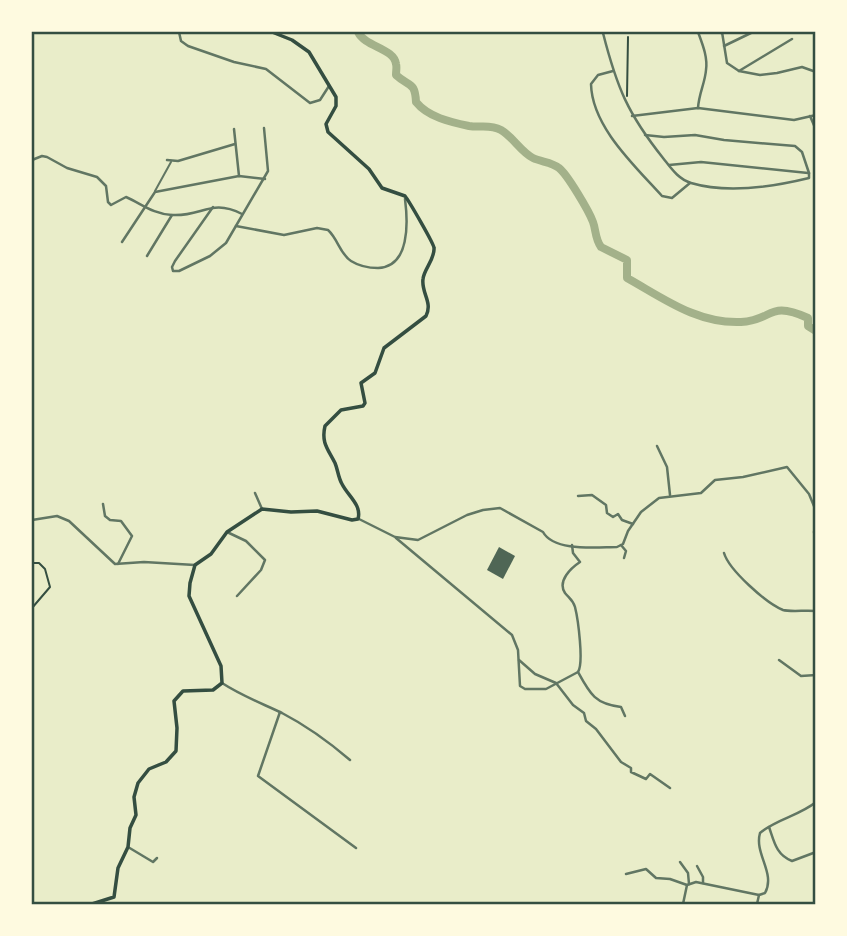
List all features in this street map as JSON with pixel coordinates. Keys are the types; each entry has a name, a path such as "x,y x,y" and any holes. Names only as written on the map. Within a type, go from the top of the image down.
{"main road":[{"path":"92,905 114,897 120,864 128,847 130,828 136,815 134,797 138,783 149,769 166,762 176,751 174,701 178,694 183,691 213,690 222,684 224,678 189,596 195,565 211,554 227,532 262,509 317,511 352,520 358,519 357,505 344,488 325,447 324,431 328,421 341,410 363,406 365,402 361,383 375,373 384,348 429,312 423,279 434,248 405,195 382,188 369,169 328,132 326,124 337,103 336,97 309,52 292,40 272,32"}],"street":[{"path":"179,32 181,41 188,46 272,72 310,103 320,100 329,86"},
{"path":"698,32 705,51 707,68 698,108"},
{"path":"713,32 722,32 727,63 738,71 768,75 802,67 816,72"},
{"path":"724,46 753,32"},
{"path":"603,33 612,71 632,116 645,135 677,174 691,183 725,188 743,188 809,178 802,152 795,146 695,135 645,135"},
{"path":"738,71 792,39"},
{"path":"612,71 598,75 591,85 602,126 662,196 672,198 691,183"},
{"path":"632,116 698,108 794,120 816,115"},
{"path":"810,116 816,130"},
{"path":"213,207 175,261 173,271 185,269 221,249 236,226 265,179 268,166 264,128"},
{"path":"234,129 239,176"},
{"path":"167,160 172,162 235,144"},
{"path":"32,160 47,157 68,168 97,177 106,186 109,204 113,205 126,197 143,208 172,215 188,215 213,207 229,207 243,214"},
{"path":"122,242 172,162"},
{"path":"669,165 701,162 809,173"},
{"path":"155,192 239,176 265,179"},
{"path":"236,226 284,235 317,228 328,230 348,259 368,267 387,267 393,263 404,244 405,195"},
{"path":"147,256 172,215"},
{"path":"657,446 667,467 670,495"},
{"path":"621,545 633,524 651,503 670,495 701,493 715,480 744,477 787,467 809,494 816,511"},
{"path":"255,494 262,509"},
{"path":"579,496 592,495 606,505 607,513 613,517 618,514 622,520 633,524"},
{"path":"103,504 105,516 110,520 121,521 132,536 118,564"},
{"path":"395,537 418,540 467,515 500,508 543,532 553,543 621,545"},
{"path":"32,520 57,516 64,518 112,563 195,565"},
{"path":"358,519 395,537 512,635 516,643 519,684 523,688 541,690 578,672 580,668 582,655 576,611 563,589 570,568 580,562 573,553 572,545"},
{"path":"816,521 816,544"},
{"path":"227,532 246,541 265,560 261,570 237,596"},
{"path":"621,545 626,551 624,558"},
{"path":"724,553 739,578 778,607 788,611 816,611"},
{"path":"518,659 535,674 556,683 573,705 584,713 586,721 596,729 616,757 631,768 631,772 646,779 650,774 670,789"},
{"path":"779,660 801,676 816,674"},
{"path":"578,672 591,694 605,705 621,707 625,716"},
{"path":"222,684 316,733 350,760"},
{"path":"280,712 258,776 356,848"},
{"path":"625,874 646,869 656,878 688,885 703,883 759,895 767,890 769,881 759,848 759,837 769,827 799,814 816,802"},
{"path":"769,827 777,850 783,857 792,861 816,852"},
{"path":"128,847 153,862 157,858"},
{"path":"810,854 812,859"},
{"path":"680,862 688,873 688,885 682,905"},
{"path":"697,866 703,883"},
{"path":"757,905 759,895"}],"path":[{"path":"628,37 629,87"},
{"path":"32,563 39,563 45,569 50,587 32,608"}],"building":[{"path":"499,547 515,556 503,579 487,570"}],"waterway":[{"path":"358,32 367,41 390,54 396,65 396,75 413,87 416,102 427,112 473,127 497,128 529,155 559,168 587,210 601,247 627,260 627,278 681,308 710,319 725,322 752,321 772,312 785,311 808,318 808,326 816,331"}]}
